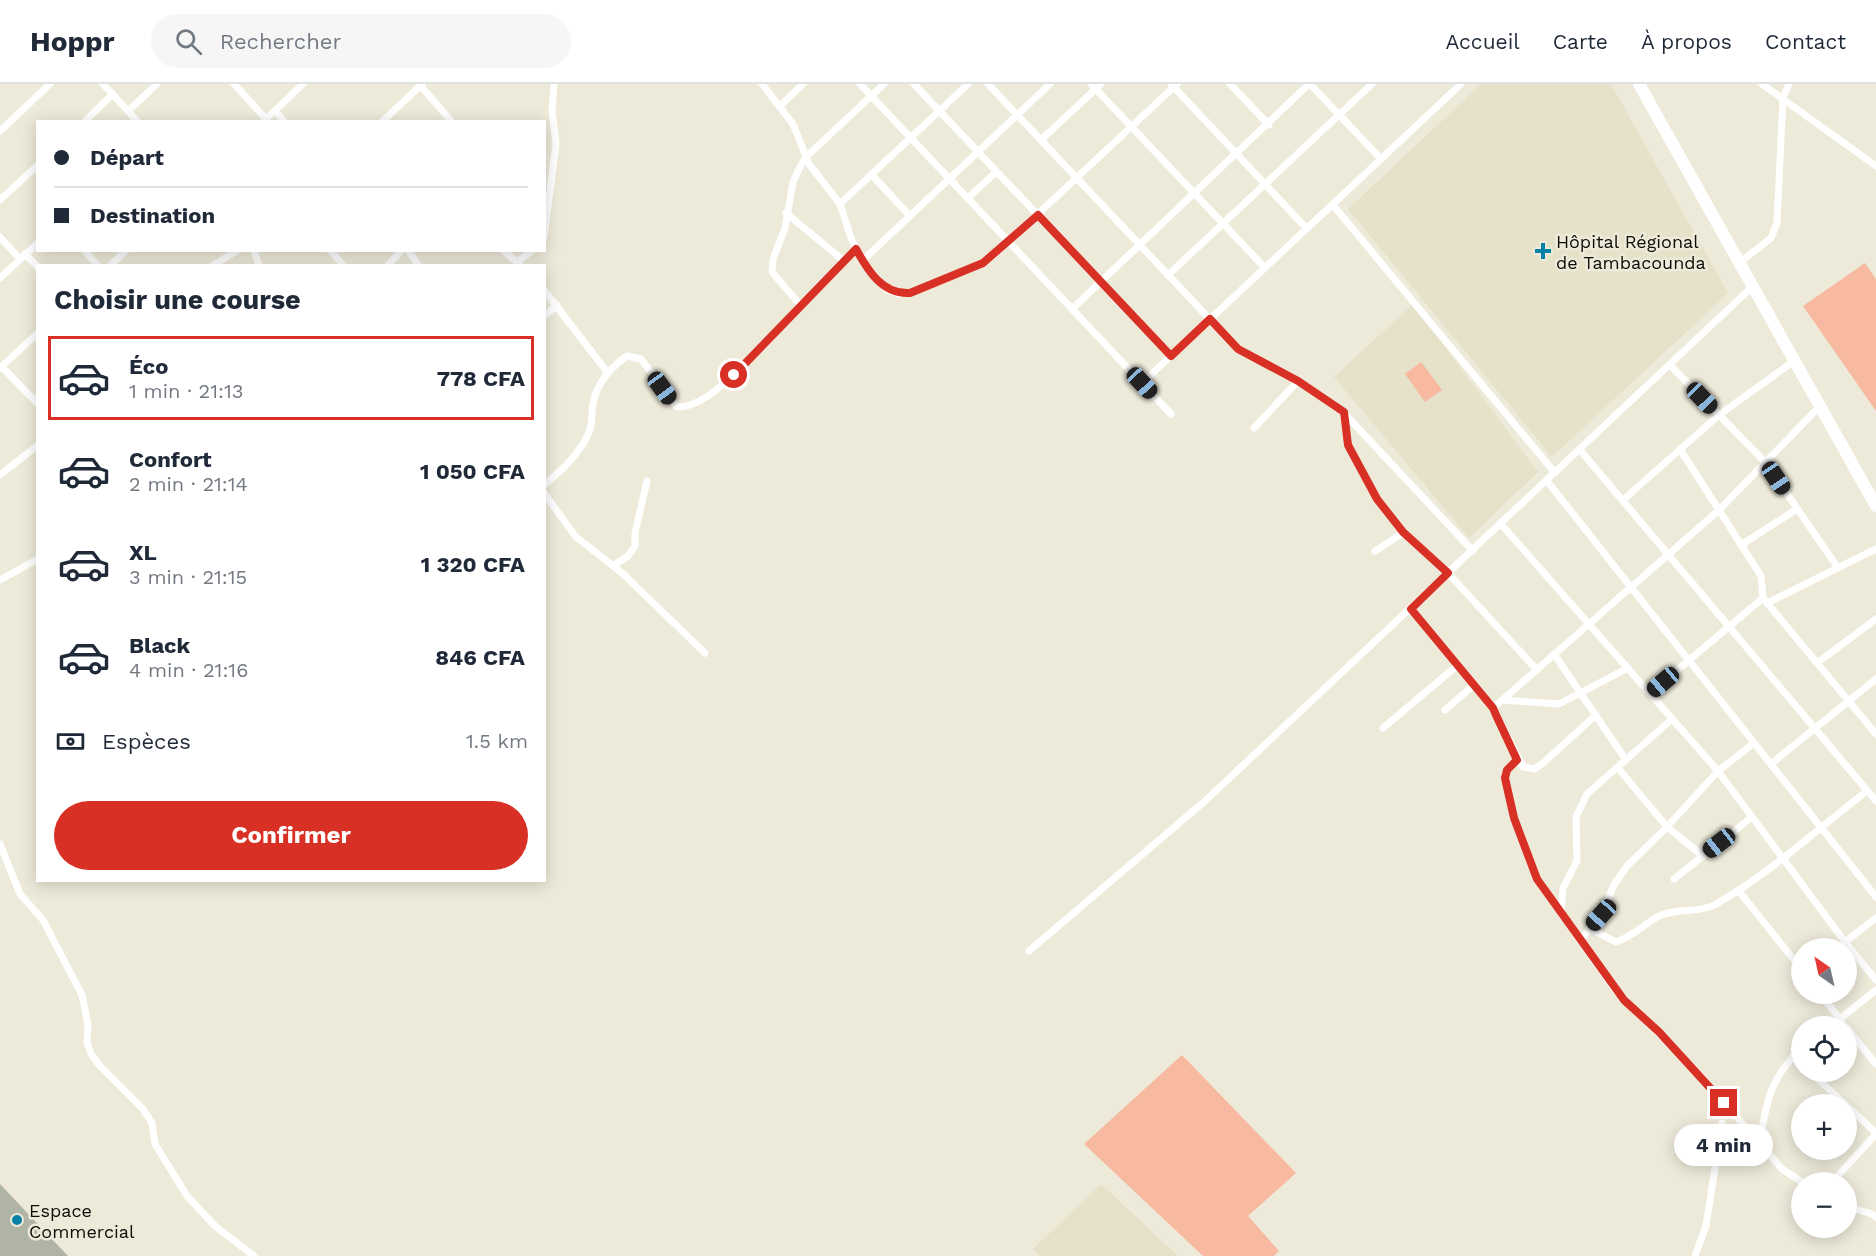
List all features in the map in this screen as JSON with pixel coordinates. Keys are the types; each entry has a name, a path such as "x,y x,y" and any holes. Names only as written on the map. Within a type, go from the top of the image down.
{"highway":[{"path":"1639,84 1876,506"}],"street":[{"path":"0,131 50,84"},
{"path":"103,84 136,120"},
{"path":"128,111 157,84"},
{"path":"234,84 265,120 303,84"},
{"path":"546,222 556,144 552,111 554,84"},
{"path":"762,84 793,124 809,164 840,204 862,261 887,290 899,294 910,293 983,263 1038,215 1174,85 1307,229"},
{"path":"780,105 803,84"},
{"path":"860,84 1171,414"},
{"path":"801,306 772,272 773,259 784,228 793,182 806,157 884,84"},
{"path":"914,84 1171,356"},
{"path":"840,204 968,84"},
{"path":"988,84 1238,349 1298,381 1344,412 1473,551"},
{"path":"862,261 1050,84"},
{"path":"1230,84 1269,125"},
{"path":"1072,309 1310,84 1381,159"},
{"path":"1168,275 1372,84"},
{"path":"1762,84 1876,166"},
{"path":"1739,263 1774,234 1777,223 1783,97 1789,84"},
{"path":"384,120 421,85 450,120"},
{"path":"1041,140 1096,86 1131,127 1264,268"},
{"path":"1142,383 1456,86"},
{"path":"86,120 112,94"},
{"path":"275,111 283,120"},
{"path":"0,200 36,167"},
{"path":"968,198 996,172"},
{"path":"871,174 910,216"},
{"path":"1332,204 1555,473"},
{"path":"786,213 844,261"},
{"path":"0,237 36,266"},
{"path":"0,278 36,245"},
{"path":"546,483 562,470 586,437 590,430 593,403 608,373 627,356 641,359 676,407 690,405 728,380 856,249"},
{"path":"86,252 96,264"},
{"path":"112,264 124,252"},
{"path":"215,264 235,252"},
{"path":"332,252 342,264"},
{"path":"389,264 400,252"},
{"path":"505,252 519,263 532,252"},
{"path":"1029,951 1205,801 1752,287"},
{"path":"546,292 608,373"},
{"path":"546,313 557,305"},
{"path":"36,335 1,368 36,402"},
{"path":"1623,500 1719,415 1794,361"},
{"path":"1670,365 1766,463 1838,568"},
{"path":"1254,428 1298,381"},
{"path":"1493,708 1719,510 1820,406"},
{"path":"1344,412 1348,445 1377,499 1403,532 1448,573 1537,670"},
{"path":"0,464 3,473 36,447"},
{"path":"1680,449 1761,576 1765,601 1876,734"},
{"path":"1580,450 1876,801"},
{"path":"613,566 628,556 634,546 647,481"},
{"path":"1547,481 1876,897"},
{"path":"546,496 576,537 613,566 705,653"},
{"path":"1741,545 1797,509"},
{"path":"1501,524 1718,771 1842,938"},
{"path":"1375,551 1403,532"},
{"path":"1650,693 1729,627 1765,601 1876,549"},
{"path":"0,580 36,559"},
{"path":"1411,609 1493,708 1517,760 1523,767 1534,769 1596,715"},
{"path":"1817,663 1876,619"},
{"path":"1554,654 1626,760"},
{"path":"1383,728 1458,665"},
{"path":"1502,700 1559,704 1628,668"},
{"path":"1771,764 1876,679"},
{"path":"1445,710 1474,685"},
{"path":"1561,914 1563,888 1577,861 1575,824 1578,809 1587,794 1672,719"},
{"path":"1580,941 1601,915 1619,875 1718,771 1754,743"},
{"path":"1517,760 1505,773 1514,818 1537,879 1624,1000 1659,1032 1701,1076 1759,1145 1782,1169 1791,1175"},
{"path":"1618,768 1667,827 1703,856"},
{"path":"1589,928 1616,942 1660,916 1684,908 1698,910 1708,907 1737,890 1867,791"},
{"path":"1674,879 1752,817"},
{"path":"0,844 20,894 43,920 82,995 88,1025 87,1042 91,1054 142,1108 153,1123 155,1144 187,1196 215,1227 254,1256"},
{"path":"1737,890 1791,956"},
{"path":"1850,938 1876,918"},
{"path":"1857,957 1876,981"},
{"path":"1844,1016 1876,990"},
{"path":"1828,1004 1838,1016"},
{"path":"1857,1040 1876,1064"},
{"path":"1759,1145 1767,1096 1791,1058"},
{"path":"1821,1082 1834,1094"},
{"path":"1841,1172 1876,1134 1857,1116"},
{"path":"1695,1256 1706,1226 1722,1123"},
{"path":"1857,1209 1875,1214"}],"shaded area":[{"name":"Hôpital Régional de Tambacounda","path":"1481,84 1611,84 1728,293 1552,457 1348,209"},
{"path":"1865,263 1876,279 1876,411 1803,306"},
{"path":"1413,304 1538,472 1469,538 1334,377"},
{"path":"1421,362 1442,390 1425,402 1405,374"},
{"path":"1182,1055 1296,1173 1248,1216 1279,1251 1274,1256 1203,1256 1084,1144"},
{"path":"1101,1184 1178,1256 1040,1256 1033,1249"}],"building":[{"name":"Espace Commercial","path":"0,1184 68,1256 0,1256"}],"place":[{"name":"Hôpital Régional de Tambacounda","path":"1543,251"},
{"name":"Espace Commercial","path":"17,1220"}],"route":[{"path":"734,375 856,249 862,261 887,290 899,294 910,293 938,279 983,263 1038,215 1171,356 1210,319 1238,349 1298,381 1344,412 1348,445 1377,499 1403,532 1448,573 1411,609 1493,708 1517,760 1507,770 1505,778 1522,844 1537,879 1615,990 1659,1032 1724,1103"}]}
